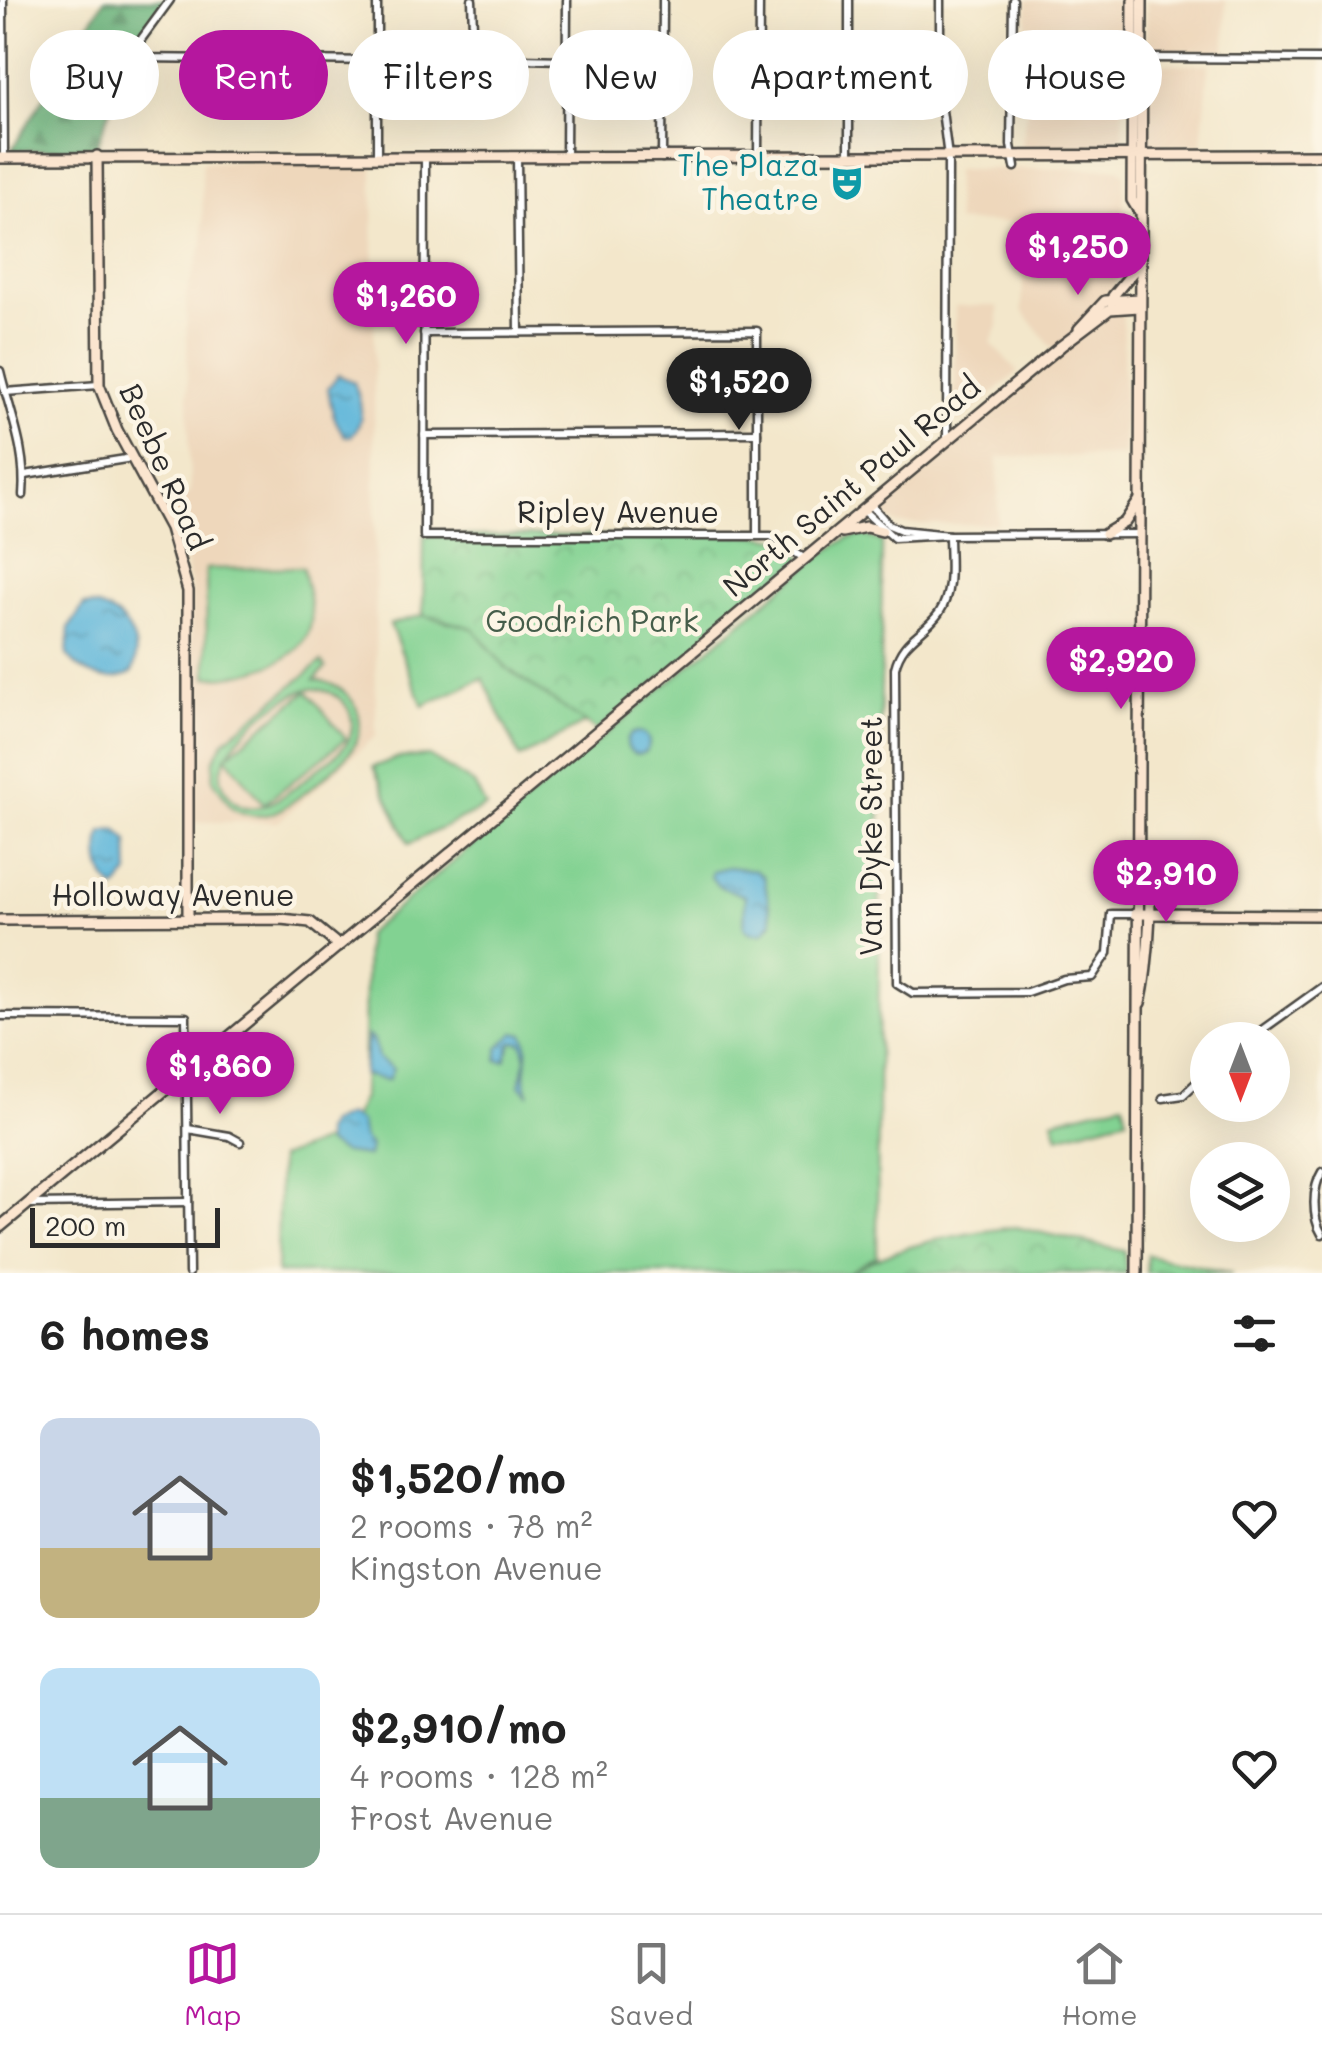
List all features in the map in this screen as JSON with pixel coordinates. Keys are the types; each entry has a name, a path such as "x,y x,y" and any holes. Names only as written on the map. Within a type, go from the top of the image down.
{"street":[{"path":"3,0 2,158 948,157 1014,161 1137,155 1322,156"},
{"path":"170,0 137,45 138,56 148,60 348,61"},
{"path":"377,0 377,30"},
{"path":"472,0 474,58 549,60"},
{"path":"566,30 567,0"},
{"path":"662,158 663,0"},
{"path":"758,0 758,157"},
{"path":"849,0 849,157"},
{"path":"940,0 940,96 948,157 947,442"},
{"path":"1013,0 1014,161"},
{"path":"1133,0 1135,30"},
{"path":"1139,30 1142,0"},
{"path":"1162,58 1322,59"},
{"path":"377,120 377,158"},
{"path":"566,120 566,158"},
{"path":"1137,120 1137,155 1144,201 1138,210 1141,846 1135,856 1137,1273"},
{"name":"Beebe Road","path":"97,156 99,385 176,543 188,590 188,919"},
{"path":"425,158 424,435 757,433"},
{"path":"517,158 519,332"},
{"name":"North Saint Paul Road","path":"1075,335 1099,305 1122,290 1139,264"},
{"path":"1099,305 1113,299 1139,303"},
{"name":"North Saint Paul Road","path":"0,1227 1075,335 1112,308 1139,303"},
{"path":"376,309 424,329 757,331 757,535"},
{"path":"0,371 24,450 24,495"},
{"path":"5,392 99,385"},
{"name":"Ripley Avenue","path":"424,435 424,536 757,535 783,540 804,559"},
{"path":"25,475 132,458"},
{"path":"1104,534 1122,525 1141,498"},
{"path":"868,508 882,531"},
{"path":"868,508 897,529 949,535"},
{"path":"835,535 852,528 882,531 904,540 949,535 1141,534"},
{"name":"Van Dyke Street","path":"949,535 946,599 934,619 904,644 896,668 897,982 914,993 1028,992 1064,979 1092,977 1108,954 1111,914 1135,914"},
{"path":"1138,1010 1147,914 1147,856 1141,846"},
{"path":"1135,914 1322,915"},
{"name":"Holloway Avenue","path":"0,920 310,922 338,944"},
{"path":"1273,1022 1322,987"},
{"path":"0,1016 186,1017 189,1273"},
{"path":"1163,1098 1182,1095 1190,1088"},
{"path":"188,1129 230,1136 240,1142"},
{"path":"1322,1172 1316,1202 1316,1223 1322,1234"},
{"path":"29,1204 188,1202"}],"shaded area":[{"path":"1027,0 1123,0 1123,30 1027,30"},
{"path":"1147,0 1226,0 1225,51 1162,50 1162,30 1146,30"},
{"path":"1162,64 1209,64 1202,145 1147,146 1147,120 1162,120"},
{"path":"1025,120 1123,120 1123,147 1021,147"},
{"path":"373,160 376,736 278,822 190,822 191,588 187,566 166,513 190,492 186,295 203,243 202,162"},
{"path":"1119,168 1124,174 1123,220 1115,288 1123,295 1124,456 998,457 998,524 897,524 885,517 882,505 1058,356 1022,310 1023,276 1054,275 1053,223 956,222 955,169"},
{"path":"955,306 998,306 998,326 991,343 1018,372 960,422 955,421"}],"green space":[{"path":"104,0 169,0 147,30 86,30"},
{"path":"30,120 106,120 96,148 11,151"},
{"name":"Goodrich Park","path":"757,535 783,540 805,559 597,731 505,667 473,628 423,615 424,536"},
{"path":"864,535 882,541 877,1256 847,1273 277,1273 279,1158 346,1133 363,1097 366,934 823,554 848,538"},
{"path":"303,567 311,622 297,648 270,666 236,675 207,677 206,569"},
{"path":"423,615 473,628 594,718 520,758 483,678 423,706 390,624"},
{"path":"321,662 326,668 314,680 345,693 353,701 360,722 354,746 340,763 290,803 265,815 250,815 232,808 213,780 214,759 224,741","holes":["308,689 336,696 348,710 352,728 346,744 278,799 252,808 240,805 221,779 229,752 252,725 281,702"]},
{"path":"307,691 346,739 264,804 226,756"},
{"path":"429,756 474,784 486,807 409,844 373,767 397,758"},
{"path":"1123,1102 1127,1118 1058,1136 1053,1120"},
{"path":"1016,1227 1124,1251 1126,1273 847,1273 929,1242"},
{"path":"1147,1255 1232,1273 1146,1273"}],"water":[{"path":"338,375 354,382 360,403 361,417 351,436 345,436 341,430 330,402 328,388"},
{"path":"84,605 109,611 127,626 135,648 132,673 114,678 96,676 67,655 69,628"},
{"path":"638,732 646,735 646,751 638,754 630,751 627,743 630,735"},
{"path":"116,829 128,841 129,874 116,889 103,872 99,848 102,832"},
{"path":"728,867 755,870 764,877 772,922 763,933 751,933 744,928 745,896 718,886 711,877 712,871"},
{"path":"514,1033 524,1034 526,1042 527,1049 525,1080 529,1095 520,1085 526,1058 522,1042 512,1042 505,1061 497,1060 499,1047"},
{"path":"368,1036 374,1040 378,1058 393,1069 388,1080 363,1075"},
{"path":"348,1115 360,1122 363,1138 370,1146 368,1156 344,1153 326,1144 324,1132 329,1123"}],"place":[{"name":"The Plaza Theatre","path":"847,183"}]}
